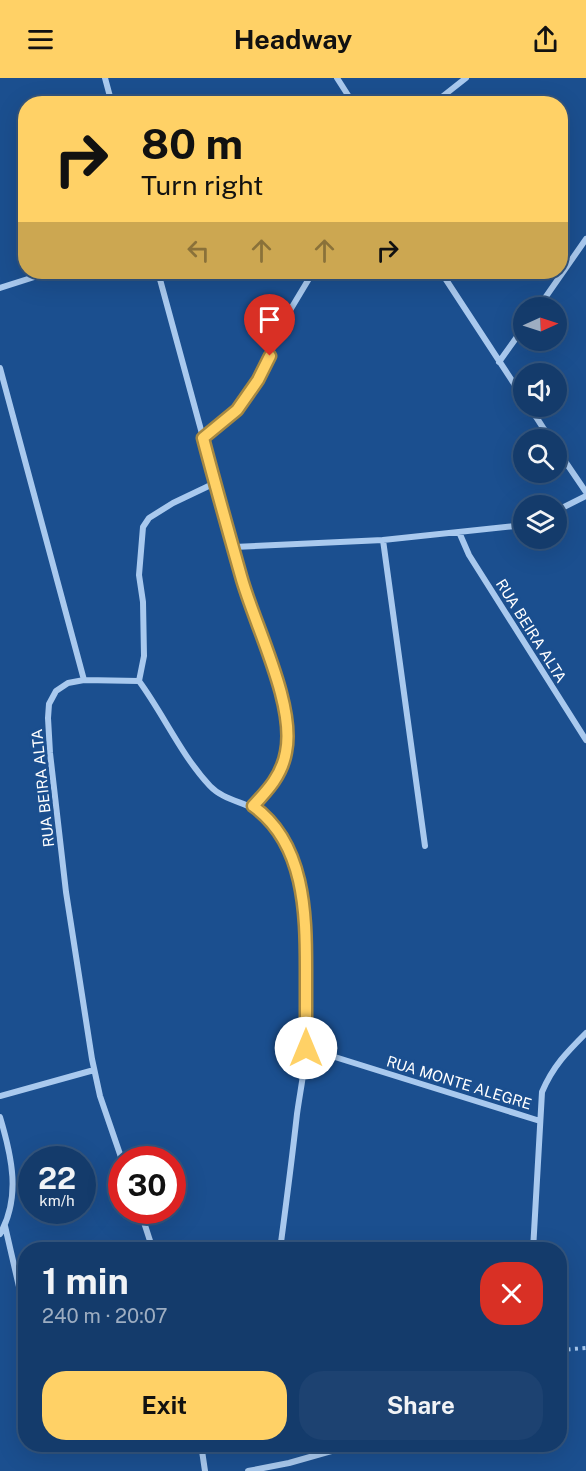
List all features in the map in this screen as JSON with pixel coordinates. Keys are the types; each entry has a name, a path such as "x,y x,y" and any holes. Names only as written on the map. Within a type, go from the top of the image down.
{"street":[{"path":"105,78 110,96"},
{"path":"337,78 349,96"},
{"path":"443,96 466,78"},
{"path":"568,265 586,239"},
{"path":"0,288 28,279"},
{"path":"160,279 241,577 278,683 288,730 286,752 280,771 271,786 253,806"},
{"path":"203,438 237,410 258,380 289,312 309,279"},
{"path":"446,279 513,383"},
{"path":"546,297 558,279"},
{"path":"499,362 513,342"},
{"path":"0,368 84,680 139,681"},
{"path":"567,465 586,494 567,504"},
{"path":"215,483 173,503 149,518 143,527 139,575 143,602 144,656 139,681 157,705 196,770 212,788 219,794 253,806 273,823 288,847 298,878 306,922 306,1048 281,1242"},
{"path":"234,547 383,540 513,526"},
{"name":"RUA BEIRA ALTA","path":"459,532 469,555 586,740"},
{"path":"383,540 425,846"},
{"name":"RUA BEIRA ALTA","path":"84,680 68,683 56,691 49,704 48,718 66,892 94,1070 99,1096 117,1146"},
{"name":"RUA MONTE ALEGRE","path":"306,1048 540,1121 542,1092 549,1073 586,1033"},
{"path":"0,1096 94,1070"},
{"path":"0,1118 11,1162 14,1191 10,1211 0,1234"},
{"path":"533,1242 540,1121"},
{"path":"145,1224 150,1242"},
{"path":"5,1226 18,1282"},
{"path":"202,1452 205,1471"},
{"path":"248,1471 290,1463 328,1452"}],"path":[{"path":"567,1349 586,1348"}],"route":[{"path":"270,356 258,380 237,410 203,438 241,577 278,683 288,730 286,752 280,771 271,786 253,806 273,823 288,847 303,900 306,922 306,1048"}]}
